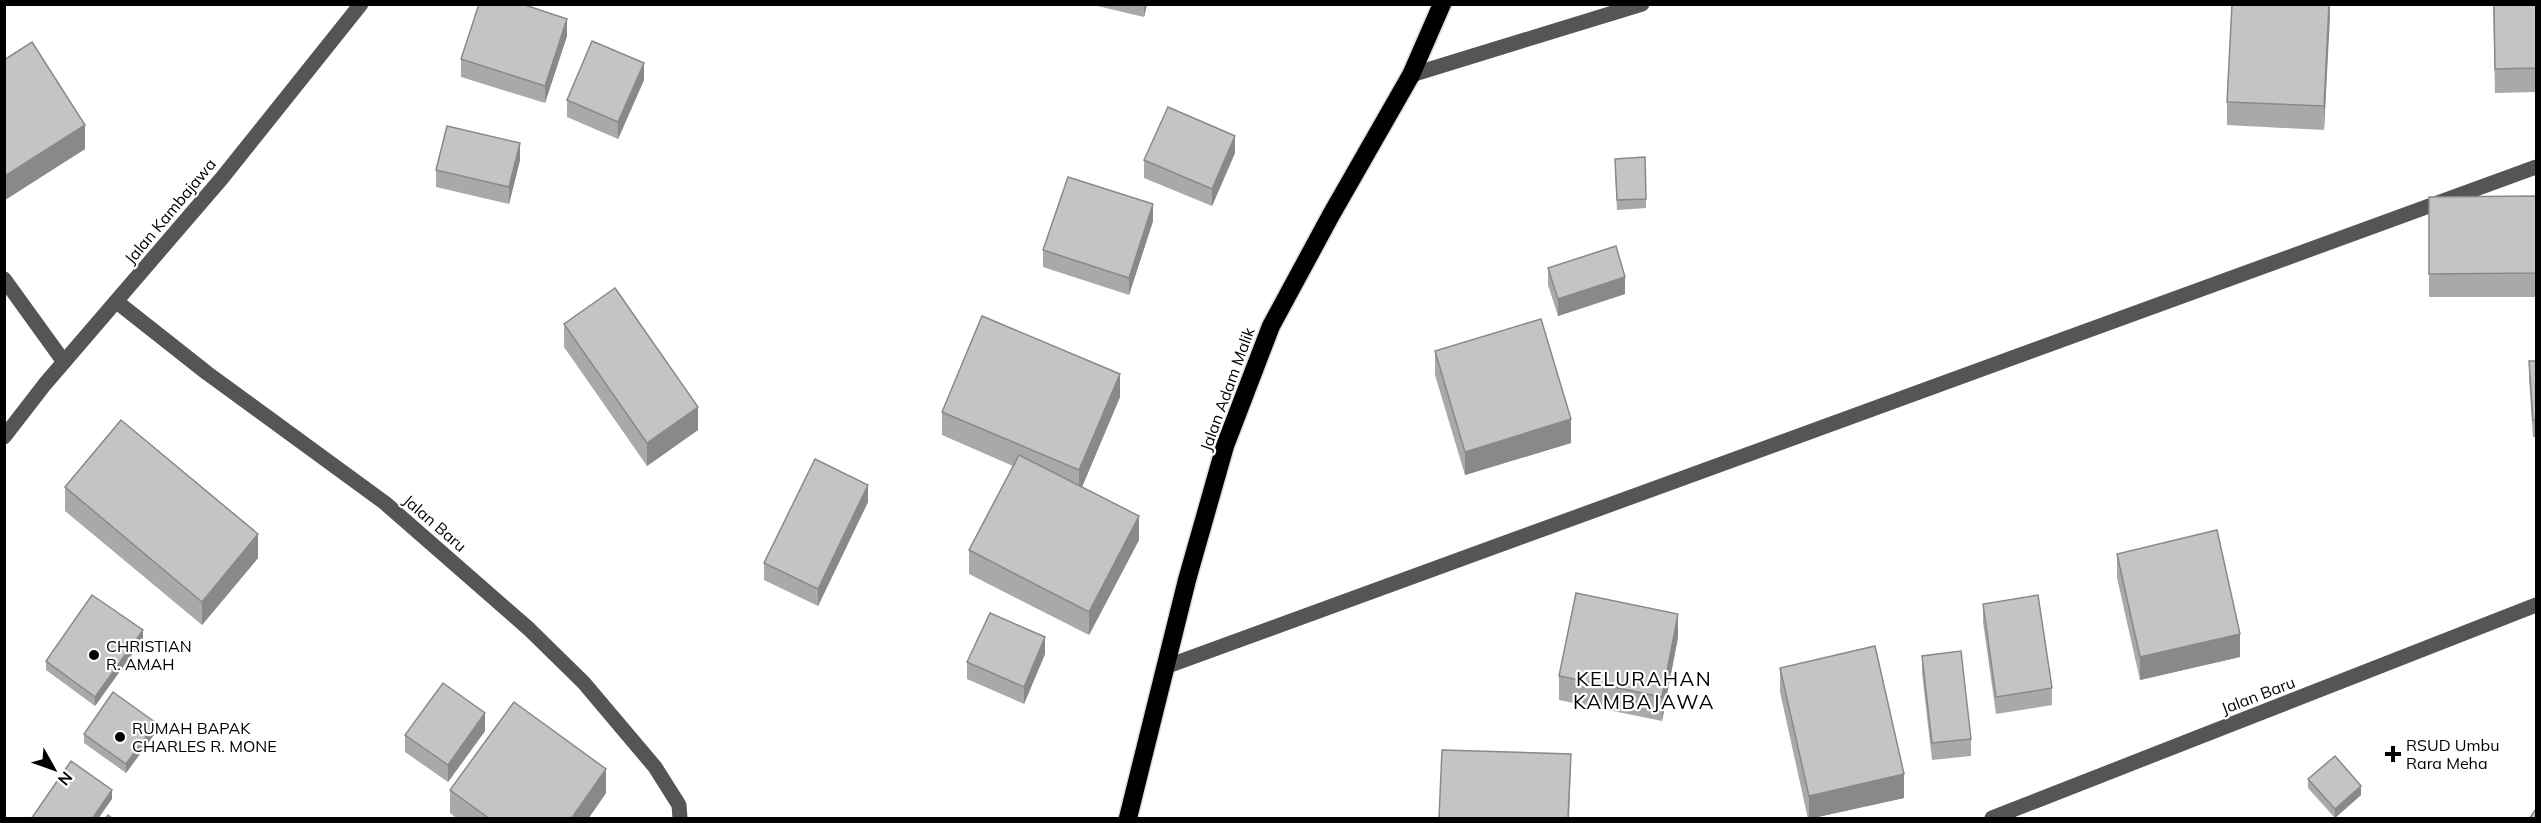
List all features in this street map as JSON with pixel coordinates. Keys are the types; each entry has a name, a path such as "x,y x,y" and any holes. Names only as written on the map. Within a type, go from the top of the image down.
{"highway":[{"name":"Jalan Adam Malik","path":"1128,819 1187,580 1225,446 1271,326 1411,75 1442,4"}],"street":[{"name":"Jalan Kambajawa","path":"4,437 64,362 222,178 361,4"},
{"path":"1411,75 1642,4"},
{"path":"1165,667 2536,166"},
{"path":"4,279 64,362"},
{"name":"Jalan Baru","path":"117,302 207,373 384,503 529,629 584,683 656,767 679,805 680,819"},
{"name":"Jalan Baru","path":"1992,819 2536,605"}],"building":[{"path":"479,4 522,4 567,19 545,86 461,59"},
{"path":"2232,4 2329,4 2324,106 2227,102"},
{"path":"2494,4 2536,4 2536,68 2495,69"},
{"path":"592,41 644,63 618,122 567,100"},
{"path":"32,42 85,125 5,176 4,60"},
{"path":"1168,107 1235,136 1212,189 1144,160"},
{"path":"447,126 520,143 509,187 436,170"},
{"path":"1645,157 1646,199 1617,200 1615,159"},
{"path":"1068,177 1153,204 1129,278 1043,250"},
{"path":"2536,196 2536,273 2429,274 2429,197"},
{"path":"1616,246 1625,277 1558,299 1548,268"},
{"path":"615,288 698,407 647,443 564,324"},
{"path":"982,316 1120,374 1079,470 942,412"},
{"path":"1541,319 1571,419 1465,452 1435,351"},
{"path":"2529,361 2536,361 2536,420 2533,420"},
{"path":"121,420 258,534 202,602 65,487"},
{"path":"1019,455 1139,516 1089,612 969,550"},
{"path":"815,459 868,485 818,589 764,563"},
{"path":"2217,530 2240,634 2140,657 2117,554"},
{"path":"1576,593 1678,614 1662,697 1559,676"},
{"name":"CHRISTIAN R. AMAH","path":"92,595 143,630 95,697 46,661"},
{"path":"2038,595 2052,688 1996,697 1983,604"},
{"path":"990,613 1045,637 1024,687 967,662"},
{"path":"1875,646 1904,774 1809,796 1780,668"},
{"path":"1961,651 1971,739 1932,743 1922,656"},
{"path":"443,683 485,713 448,765 405,735"},
{"name":"RUMAH BAPAK CHARLES R. MONE","path":"113,692 156,723 126,764 84,734"},
{"path":"514,702 606,769 571,819 490,819 450,790"},
{"path":"1442,750 1571,754 1568,819 1439,819"},
{"path":"2335,756 2361,786 2335,809 2308,779"},
{"path":"71,761 112,790 92,819 31,819"},
{"path":"2536,809 2536,819 2529,819"}],"place":[{"name":"CHRISTIAN R. AMAH","path":"94,655"},
{"name":"RUMAH BAPAK CHARLES R. MONE","path":"120,737"},
{"name":"RSUD Umbu Rara Meha","path":"2393,754"}],"district":[{"name":"KELURAHAN KAMBAJAWA","path":"1644,690"}]}
